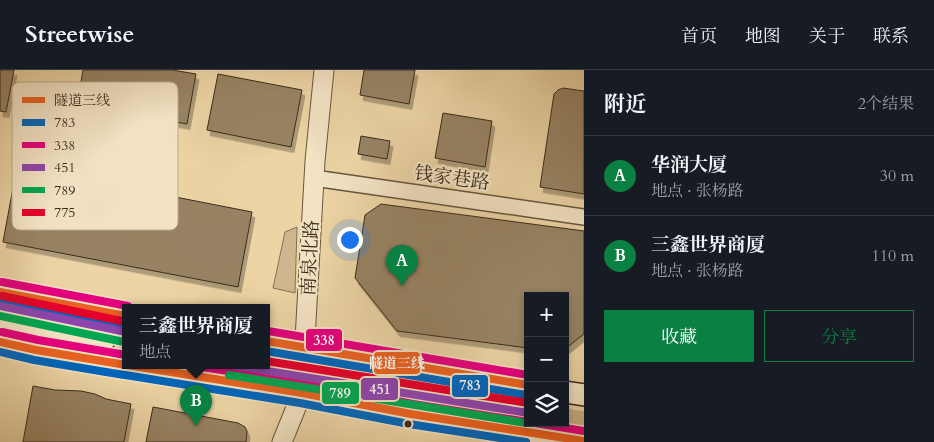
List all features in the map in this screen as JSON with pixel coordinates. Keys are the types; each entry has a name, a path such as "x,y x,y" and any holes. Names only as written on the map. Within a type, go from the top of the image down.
{"main road":[{"path":"0,292 122,315"},
{"path":"0,306 122,331"},
{"path":"0,322 122,346"},
{"path":"0,342 122,364"},
{"path":"270,342 524,384"},
{"path":"151,369 302,393 411,414 584,441"},
{"path":"569,392 584,394"}],"street":[{"name":"南泉北路","path":"282,442 302,393 306,349 314,178 324,70"},
{"name":"钱家巷路","path":"314,178 584,217"}],"shaded area":[{"path":"297,227 295,293 273,288 285,232"}],"building":[{"path":"0,70 14,70 6,112 0,111"},
{"path":"83,70 172,70 196,74 187,124 178,122 178,82 81,82"},
{"path":"364,70 415,70 409,104 360,95"},
{"path":"218,74 302,90 291,147 207,130"},
{"path":"563,88 584,91 584,194 540,187 554,94"},
{"path":"443,113 492,121 485,167 435,158"},
{"path":"361,136 390,141 387,159 358,154"},
{"path":"12,193 12,230 178,230 178,198 252,212 238,287 3,242"},
{"path":"381,204 584,231 584,334 569,346 569,292 524,292 524,347 397,331 355,278 365,215"},
{"path":"33,386 55,390 81,391 131,404 124,442 23,442"},
{"path":"153,407 238,423 245,427 247,431 246,442 146,442"}],"tunnel":[{"path":"270,356 524,395"},
{"path":"256,369 524,412"},
{"path":"569,420 584,422"}],"transit line":[{"name":"338","path":"2,282 122,305"},
{"name":"隧道三线","path":"0,292 122,315"},
{"name":"775","path":"2,296 122,321"},
{"name":"783","path":"0,302 122,326"},
{"name":"451","path":"0,306 122,331"},
{"name":"789","path":"0,316 122,342"},
{"name":"338","path":"270,331 524,374"},
{"name":"338","path":"2,332 122,354"},
{"name":"隧道三线","path":"0,342 122,364"},
{"name":"隧道三线","path":"270,342 524,384"},
{"name":"783","path":"0,352 34,360 124,375"},
{"name":"783","path":"270,352 524,395"},
{"name":"775","path":"270,362 524,402"},
{"name":"隧道三线","path":"152,369 302,393 411,414 584,441"},
{"name":"338","path":"215,369 524,421"},
{"name":"451","path":"256,369 524,412"},
{"name":"783","path":"125,375 300,403 409,424 526,442"},
{"name":"789","path":"229,375 524,423"},
{"name":"338","path":"560,427 584,431"}],"place":[{"name":"华润大厦","path":"402,286"},
{"name":"三鑫世界商厦","path":"196,426"}]}
